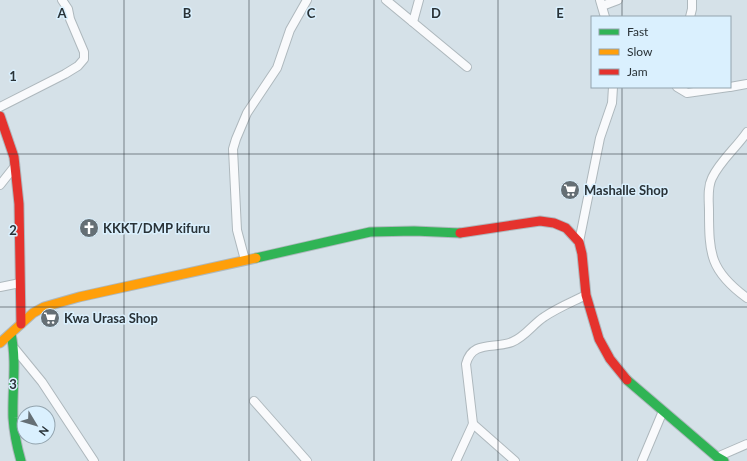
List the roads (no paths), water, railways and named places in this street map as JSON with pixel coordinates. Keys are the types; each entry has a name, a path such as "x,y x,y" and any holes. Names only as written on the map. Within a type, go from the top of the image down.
{"street":[{"path":"0,107 65,74 78,66 84,59 84,52 70,19 68,9 62,0"},
{"path":"386,0 467,67"},
{"path":"413,22 419,0"},
{"path":"605,16 601,3 618,0"},
{"path":"690,16 692,0"},
{"path":"245,260 237,230 233,149 247,113 277,68 290,30 303,1"},
{"path":"731,87 747,84"},
{"path":"613,88 612,103 600,138 579,242 582,254 586,295 599,339 610,359 623,377 720,459 747,444"},
{"path":"678,88 686,93 722,88"},
{"path":"0,116 14,157 19,204 21,324"},
{"path":"747,132 717,169 711,179 709,190 709,242 712,258 721,273 736,290 747,298"},
{"path":"0,185 15,166"},
{"path":"0,343 33,313 44,307 79,297 370,232 414,231 459,233 540,221 554,223 566,228 579,242"},
{"path":"0,287 20,283"},
{"path":"456,461 473,424 466,364 471,353 475,349 515,341 543,317 586,295"},
{"path":"11,334 15,349 13,418 16,446 21,461"},
{"path":"15,349 42,382 93,459 101,461"},
{"path":"254,401 307,461"},
{"path":"642,461 663,411"},
{"path":"473,424 514,461"}],"place":[{"name":"Mashalle Shop","path":"570,190"},
{"name":"KKKT/DMP kifuru","path":"89,228"},
{"name":"Kwa Urasa Shop","path":"50,318"}]}
